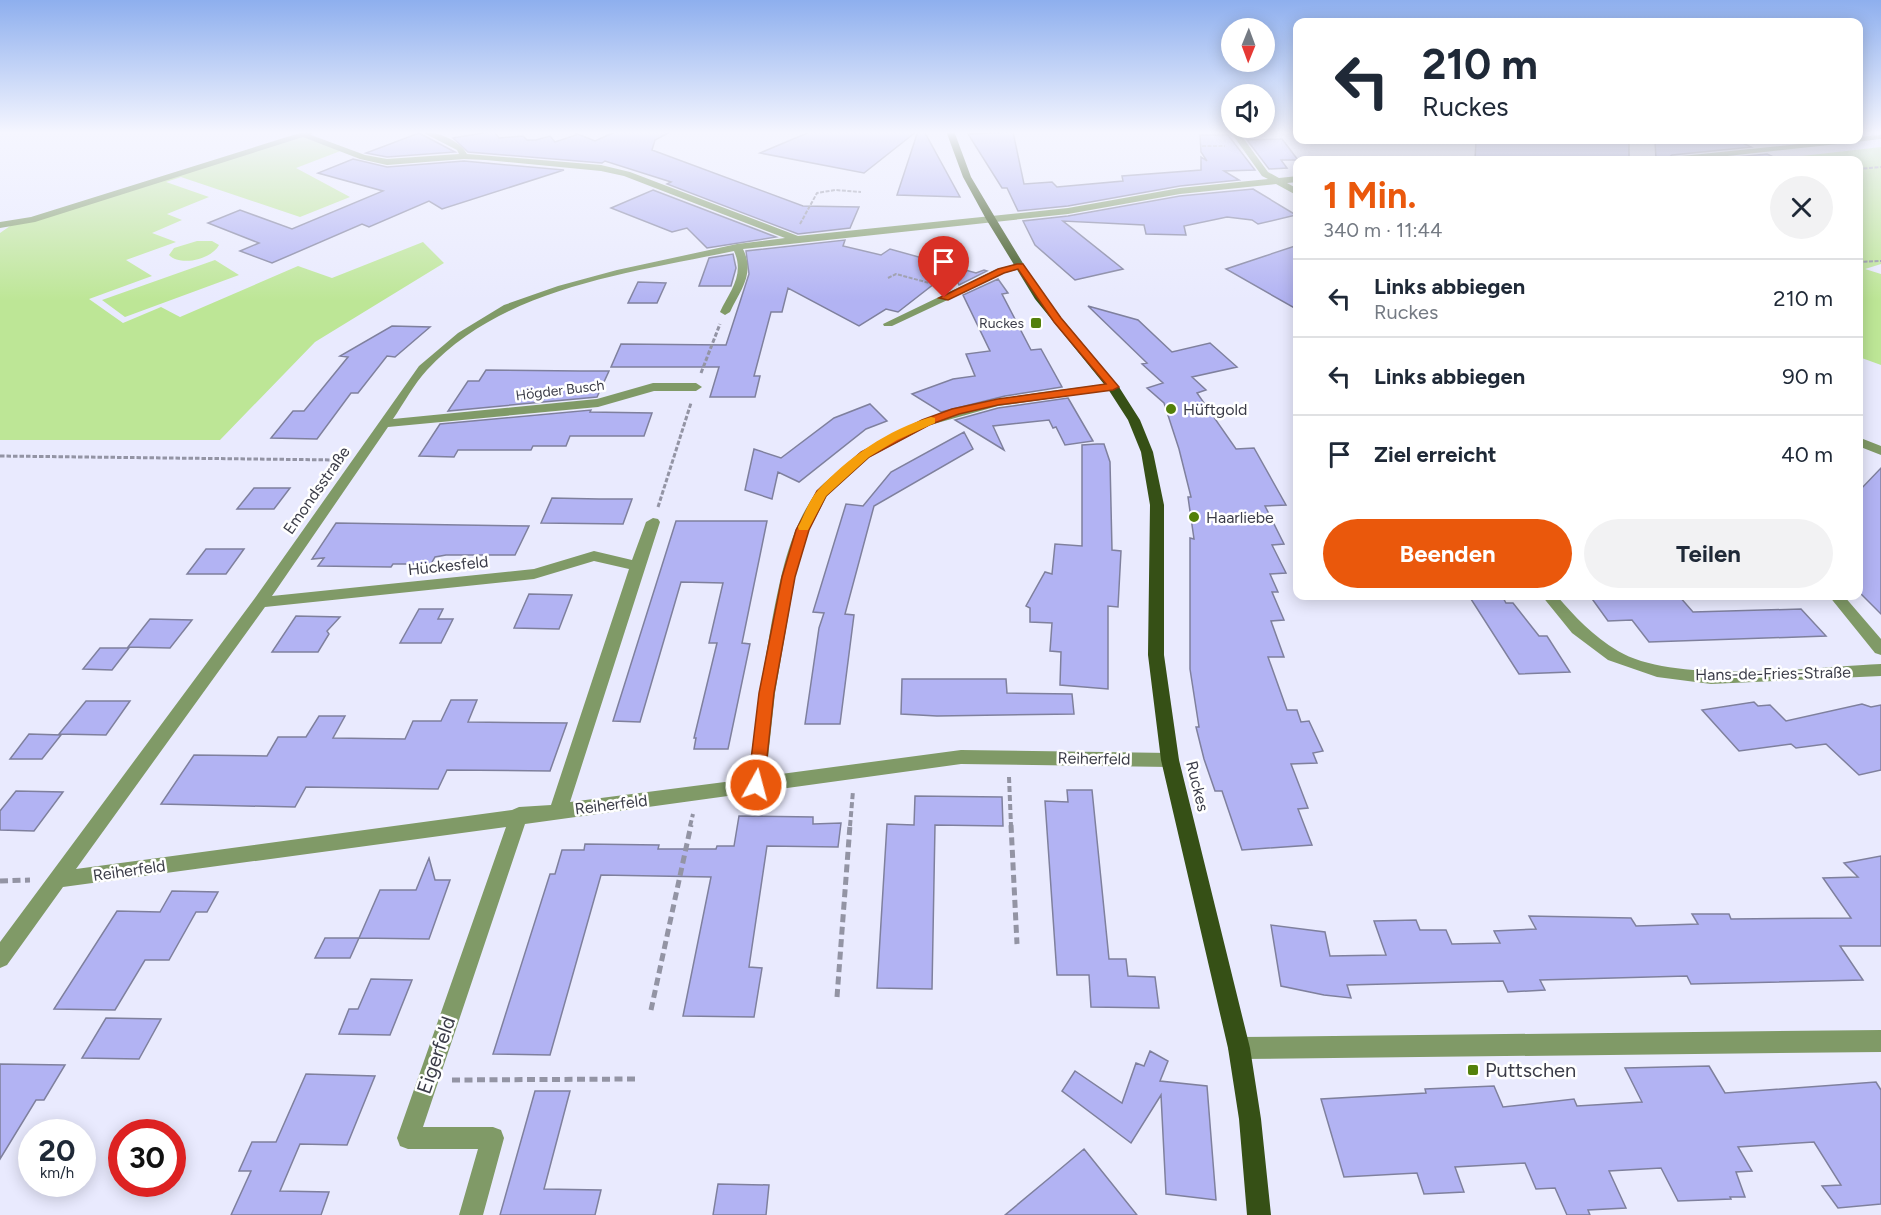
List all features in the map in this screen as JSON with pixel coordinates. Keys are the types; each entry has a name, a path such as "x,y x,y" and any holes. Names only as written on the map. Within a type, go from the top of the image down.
{"main road":[{"name":"Ruckes","path":"973,188 1020,266 1051,312 1113,387 1134,420 1147,452 1157,505 1156,655 1170,760 1239,1048 1250,1119 1259,1215"}],"street":[{"path":"0,225 32,220 135,188"},
{"path":"663,188 793,237"},
{"name":"Emondsstraße","path":"0,958 54,880 260,602 423,368 462,335 508,307 562,288 617,273 737,247 793,237 1068,211 1208,188"},
{"path":"724,312 744,276 744,260 737,247"},
{"path":"888,324 1001,271 1020,266"},
{"name":"Högder Busch","path":"383,424 598,403 653,387 696,387"},
{"path":"756,785 767,693 788,577 802,530 821,494 865,454 926,422 998,402 1113,387"},
{"path":"1863,444 1881,451"},
{"path":"558,811 653,522"},
{"name":"Hückesfeld","path":"260,602 534,574 594,556 637,566"},
{"name":"Hans-de-Fries-Straße","path":"1552,600 1577,629 1614,656 1657,672 1712,678 1881,670"},
{"path":"1839,600 1881,649"},
{"name":"Reiherfeld","path":"54,880 519,815 961,757 1170,760"},
{"name":"Eigerfeld","path":"471,1215 494,1138 408,1138 519,815"},
{"path":"1239,1048 1881,1041"}],"path":[{"path":"793,237 812,198 817,193 835,190 861,192"},
{"path":"1863,261 1881,261"},
{"path":"888,278 896,274 943,286"},
{"path":"653,522 696,387 724,312"},
{"path":"0,456 359,460"},
{"path":"1008,756 1017,944"},
{"path":"837,997 854,772"},
{"path":"651,1010 698,793"},
{"path":"427,1081 635,1079"}],"green space":[{"path":"132,188 182,188 209,197 167,214 182,220 152,233 176,242 126,260 152,276 89,299 123,323 161,307 180,317 298,266 332,278 423,242 444,263 315,342 220,440 0,440 0,233 13,224"},
{"path":"213,188 333,188 350,197 300,217"},
{"path":"1863,188 1881,188 1881,264 1865,269 1881,274 1881,365 1863,358"},
{"path":"197,241 212,241 219,245 210,254 196,260 174,259 169,255 174,248"},
{"path":"215,260 239,275 125,317 102,300"}],"building":[{"path":"371,188 509,188 442,209 429,201 369,227 362,224 272,263 240,251 259,243 208,223 240,210 292,229 383,191"},
{"path":"677,188 754,188 803,206 859,207 850,228 798,234"},
{"path":"899,188 955,188 960,197 897,195"},
{"path":"1002,188 1170,188 1068,206 1018,211 1007,188"},
{"path":"1253,189 1293,213 1293,216 1258,224 1252,220 1227,217 1184,226 1186,235 1146,234 1144,225 1063,221 1123,269 1075,280 1035,245 1023,221 1068,216 1180,196"},
{"path":"653,190 776,237 707,248 687,228 672,232 611,208"},
{"path":"845,240 843,246 881,255 890,249 976,273 987,271 959,285 952,270 898,312 886,309 859,326 788,288 782,312 771,312 754,376 760,376 755,397 710,397 719,367 611,367 621,344 726,345 749,274 746,251"},
{"path":"1293,247 1293,307 1226,269"},
{"path":"733,254 736,268 731,286 699,286 709,258"},
{"path":"998,279 1008,293 1002,294 1031,350 1041,349 1062,387 1005,396 941,412 912,394 953,379 975,376 966,354 990,351 963,295"},
{"path":"638,282 666,283 657,303 628,303"},
{"path":"1088,306 1138,320 1172,352 1210,343 1237,367 1192,377 1206,390 1197,393 1236,449 1254,448 1286,505 1265,506 1284,544 1272,545 1286,573 1270,574 1278,592 1272,592 1284,620 1271,621 1284,657 1268,657 1287,710 1297,710 1301,722 1309,721 1323,751 1313,753 1317,763 1291,764 1308,808 1298,809 1312,845 1242,850 1222,791 1215,791 1196,727 1199,727 1190,669 1190,538 1194,539 1188,497 1191,497 1164,403 1147,388 1163,383 1142,364 1147,363"},
{"path":"392,326 430,327 395,357 387,356 358,393 351,393 317,439 271,438 293,411 304,411 348,357 340,356"},
{"path":"486,370 609,371 597,397 448,411 468,381 479,381"},
{"path":"1068,398 1093,441 1065,445 1056,427 1053,428 1049,420 993,426 1004,450 955,420 998,408"},
{"path":"870,404 887,421 866,429 799,482 778,472 772,499 745,490 754,449 781,458 834,418"},
{"path":"591,410 590,412 652,413 644,436 570,436 566,446 533,446 531,450 458,450 454,457 419,456 440,424"},
{"path":"964,432 973,449 874,506 845,614 854,615 840,724 805,724 819,628 824,613 813,612 846,504 863,506 891,472"},
{"path":"1104,444 1110,462 1112,550 1121,551 1118,607 1108,606 1108,689 1060,685 1061,652 1050,651 1052,623 1030,622 1030,608 1026,606 1045,572 1052,574 1055,544 1082,546 1082,445"},
{"path":"1881,468 1881,614 1863,596 1863,487"},
{"path":"254,488 290,488 274,509 237,509"},
{"path":"552,498 632,499 623,524 541,523"},
{"path":"676,521 767,521 742,643 750,644 728,749 694,749 696,738 694,738 717,643 709,643 723,583 681,582 640,722 613,721"},
{"path":"336,523 529,526 515,555 446,555 435,557 431,564 393,564 391,567 318,566 324,558 312,559"},
{"path":"206,549 244,549 226,574 187,574"},
{"path":"529,594 572,595 559,629 514,628"},
{"path":"1472,600 1504,600 1506,603 1513,603 1539,636 1547,636 1570,672 1519,674"},
{"path":"1593,600 1682,600 1693,612 1801,609 1826,636 1649,642 1632,620 1608,621"},
{"path":"419,609 443,609 438,619 453,619 441,643 400,643"},
{"path":"296,616 340,617 327,631 329,634 318,652 272,652"},
{"path":"150,619 192,620 170,648 128,647"},
{"path":"100,648 129,648 112,670 83,669"},
{"path":"902,679 1006,679 1007,693 1072,694 1074,714 937,716 901,714"},
{"path":"451,700 477,700 468,722 567,723 550,771 447,770 438,789 306,787 295,807 161,804 194,755 267,756 278,737 306,737 319,716 345,716 333,738 405,739 413,721 441,721"},
{"path":"86,701 130,701 106,735 59,734"},
{"path":"1754,702 1758,706 1770,705 1786,721 1862,704 1871,707 1881,705 1881,770 1859,775 1826,744 1796,748 1791,744 1739,751 1702,710"},
{"path":"29,734 61,735 42,759 10,759"},
{"path":"1067,790 1092,790 1109,959 1126,959 1128,976 1155,977 1159,1008 1091,1007 1089,975 1057,975 1045,801 1068,802"},
{"path":"16,791 63,792 34,831 0,830 0,811"},
{"path":"915,796 1002,797 1003,826 935,825 932,989 877,988 887,824 914,825"},
{"path":"739,816 813,817 813,824 841,823 838,847 767,846 749,967 762,968 754,1017 683,1016 711,877 601,875 550,1055 493,1054 550,874 555,874 562,850 584,850 585,844 659,845 658,849 716,849 717,846 734,846"},
{"path":"1881,856 1881,946 1840,946 1863,980 1691,984 1687,976 1540,980 1545,990 1508,992 1503,981 1347,985 1351,998 1281,986 1271,925 1325,932 1330,956 1386,955 1374,921 1416,920 1420,930 1446,930 1452,944 1500,943 1494,931 1536,929 1529,916 1631,918 1636,926 1698,924 1692,914 1729,914 1731,919 1851,918 1823,878 1858,877 1844,863"},
{"path":"429,858 435,880 450,880 429,939 359,938 380,890 416,890"},
{"path":"172,891 218,892 207,912 196,912 169,960 145,960 115,1010 54,1009 117,911 160,912"},
{"path":"325,938 359,938 350,958 315,958"},
{"path":"371,979 412,980 390,1035 339,1034 349,1009 358,1009"},
{"path":"106,1018 161,1019 139,1059 82,1058"},
{"path":"1150,1051 1168,1061 1160,1081 1207,1086 1216,1200 1166,1194 1161,1095 1131,1143 1062,1091 1075,1071 1122,1103 1136,1063 1144,1066"},
{"path":"0,1064 65,1065 44,1100 36,1100 24,1119 18,1119 18,1130 0,1159"},
{"path":"1709,1066 1725,1093 1876,1082 1881,1090 1881,1204 1838,1208 1822,1186 1841,1185 1814,1142 1738,1147 1752,1171 1736,1172 1745,1197 1730,1197 1731,1199 1678,1201 1661,1168 1609,1171 1626,1208 1588,1210 1590,1215 1567,1215 1555,1188 1536,1189 1525,1163 1455,1167 1464,1192 1424,1194 1417,1173 1344,1177 1321,1099 1426,1093 1425,1089 1494,1086 1503,1107 1574,1099 1577,1106 1642,1102 1625,1068"},
{"path":"306,1074 375,1076 347,1145 300,1144 280,1191 329,1192 321,1215 231,1215 251,1171 239,1171 252,1142 276,1142"},
{"path":"535,1091 570,1091 544,1189 601,1190 595,1215 500,1215"},
{"path":"1084,1149 1137,1215 1005,1215 1053,1175"},
{"path":"718,1184 769,1185 766,1215 713,1215"}],"slow traffic":[{"path":"804,527 821,494 865,454 931,420"}],"place":[{"name":"Ruckes","path":"1036,323"},
{"name":"Hüftgold","path":"1171,409"},
{"name":"Haarliebe","path":"1194,517"},
{"name":"Puttschen","path":"1473,1070"}],"route":[{"path":"756,785 767,693 788,577 802,530 821,494 865,454 926,422 998,402 1113,387 1039,297 1020,266 1001,271 944,298"}]}
